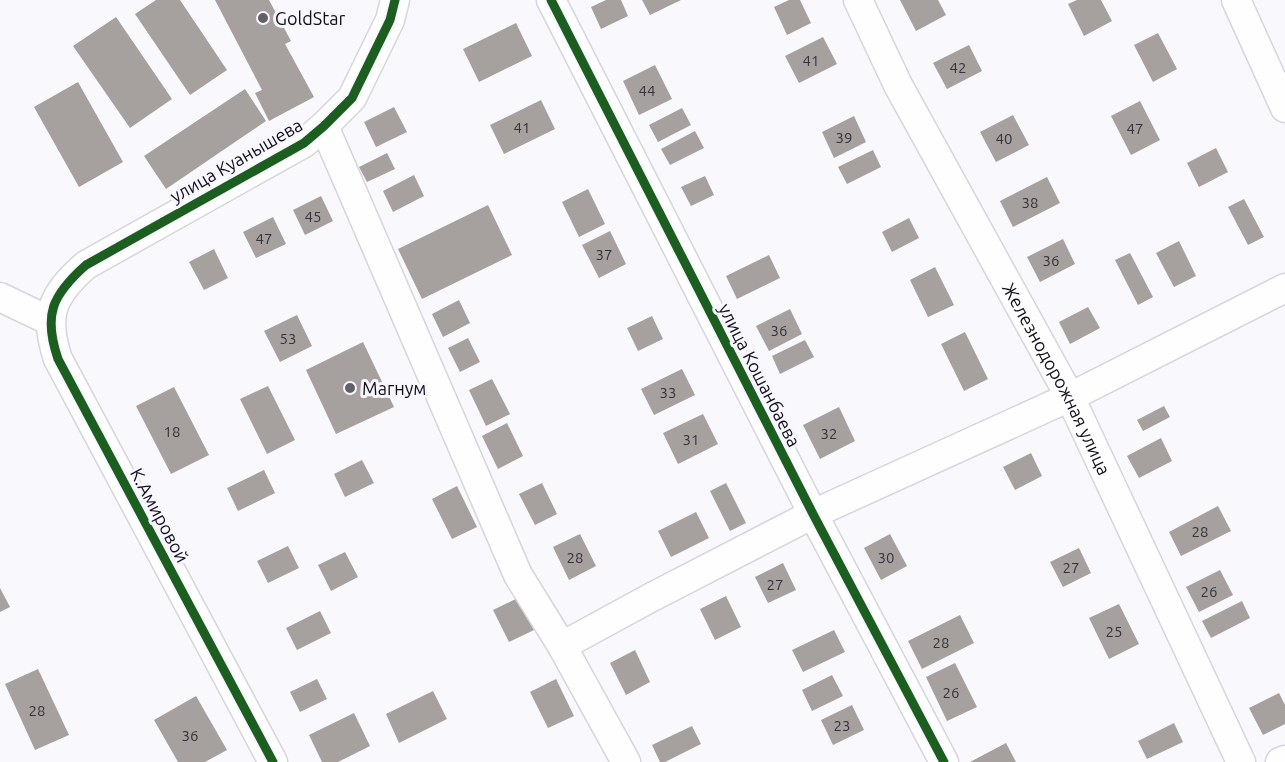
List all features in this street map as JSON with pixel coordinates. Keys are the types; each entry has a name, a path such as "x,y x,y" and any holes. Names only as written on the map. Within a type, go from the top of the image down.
{"street":[{"name":"улица Куанышева","path":"69,280 86,265 304,143 324,126 352,98 390,20 395,0"},
{"name":"улица Кошанбаева","path":"551,0 813,514 944,762"},
{"name":"Железнодорожная улица","path":"858,0 898,85 1070,397 1241,762"},
{"path":"1236,0 1285,108"},
{"path":"324,126 518,575 562,646 627,762"},
{"name":"К.Амировой","path":"69,280 56,299 50,321 52,340 58,360 273,762"},
{"path":"562,646 813,514 1070,397 1285,288"},
{"path":"0,297 50,321"},
{"path":"1280,762 1285,760"}],"building":[{"path":"156,0 180,0 227,70 190,95 135,14"},
{"path":"215,0 269,0 291,41 285,44 314,97 269,121 255,93 262,90"},
{"path":"606,0 621,0 628,16 601,29 591,7"},
{"path":"642,0 681,0 650,15"},
{"path":"789,0 800,0 811,23 787,35 774,7"},
{"path":"900,0 938,0 946,15 916,31"},
{"path":"1077,0 1101,0 1112,21 1084,36 1068,4"},
{"path":"116,17 172,99 130,128 73,46"},
{"path":"516,23 532,56 479,82 463,49"},
{"path":"1158,33 1177,69 1153,82 1134,45"},
{"path":"823,37 837,64 799,83 785,56"},
{"path":"969,45 982,71 947,89 933,63"},
{"path":"655,65 672,99 639,115 623,81"},
{"path":"78,82 123,162 79,187 34,107"},
{"path":"245,89 266,121 166,189 144,156"},
{"path":"541,100 555,129 504,154 490,125"},
{"path":"1140,101 1160,140 1131,155 1111,116"},
{"path":"394,107 407,132 376,147 364,122"},
{"path":"682,108 691,125 658,142 649,125"},
{"path":"1013,115 1029,145 996,162 980,132"},
{"path":"854,116 866,142 834,158 822,132"},
{"path":"695,131 704,148 670,165 661,149"},
{"path":"1216,148 1228,172 1199,187 1187,163"},
{"path":"873,150 881,167 847,184 838,167"},
{"path":"387,153 395,169 367,182 359,167"},
{"path":"414,175 424,196 393,212 383,191"},
{"path":"705,176 714,195 691,206 681,187"},
{"path":"1047,177 1060,203 1013,227 1000,201"},
{"path":"588,189 605,224 579,237 562,202"},
{"path":"321,196 333,221 305,235 293,210"},
{"path":"1244,199 1264,237 1248,245 1228,207"},
{"path":"488,205 512,255 422,299 398,249"},
{"path":"273,217 286,244 256,258 243,232"},
{"path":"909,218 919,238 892,252 882,232"},
{"path":"610,231 626,264 599,278 582,245"},
{"path":"1063,239 1075,264 1040,282 1027,257"},
{"path":"1179,241 1196,276 1174,287 1156,253"},
{"path":"214,249 228,278 204,290 189,262"},
{"path":"1130,253 1153,297 1138,305 1115,260"},
{"path":"769,255 780,278 737,299 726,276"},
{"path":"935,267 954,305 928,317 910,280"},
{"path":"459,300 470,323 443,337 432,314"},
{"path":"1088,307 1100,328 1070,344 1059,322"},
{"path":"790,309 802,334 769,351 756,326"},
{"path":"297,315 312,346 280,362 264,331"},
{"path":"652,316 663,339 638,351 627,328"},
{"path":"965,332 988,379 964,391 941,344"},
{"path":"468,338 480,362 460,372 448,348"},
{"path":"805,340 814,357 780,374 772,356"},
{"name":"Магнум","path":"363,342 394,407 336,434 306,370"},
{"path":"682,369 695,395 654,415 641,389"},
{"path":"492,379 510,414 486,426 469,390"},
{"path":"268,386 295,440 267,454 240,399"},
{"path":"174,387 209,455 171,474 136,406"},
{"path":"1164,406 1170,417 1143,431 1137,420"},
{"path":"839,407 855,441 820,459 803,425"},
{"path":"703,414 718,444 678,464 663,433"},
{"path":"507,423 523,456 498,469 482,436"},
{"path":"1161,438 1172,461 1139,478 1127,456"},
{"path":"1031,453 1042,476 1015,490 1003,467"},
{"path":"362,460 374,483 345,497 334,474"},
{"path":"264,470 275,493 238,511 227,488"},
{"path":"542,483 557,514 535,525 519,494"},
{"path":"726,483 746,523 730,531 710,491"},
{"path":"457,486 477,527 452,539 432,499"},
{"path":"1218,506 1231,531 1181,556 1169,532"},
{"path":"696,512 709,538 671,557 658,531"},
{"path":"580,534 596,566 569,580 553,547"},
{"path":"890,534 907,566 881,580 864,548"},
{"path":"288,546 299,568 268,583 257,561"},
{"path":"1079,548 1091,573 1063,587 1050,562"},
{"path":"345,552 358,577 331,591 318,565"},
{"path":"783,563 796,590 768,603 755,577"},
{"path":"1220,570 1233,595 1199,612 1186,587"},
{"path":"0,588 10,607 0,612"},
{"path":"726,596 741,627 715,640 700,609"},
{"path":"518,598 534,630 509,642 493,610"},
{"path":"1242,601 1250,618 1211,638 1202,621"},
{"path":"1119,604 1139,644 1109,659 1089,618"},
{"path":"320,611 331,633 297,650 286,628"},
{"path":"960,615 974,643 922,669 908,641"},
{"path":"834,630 845,652 803,672 792,650"},
{"path":"635,650 650,682 626,695 610,663"},
{"path":"955,663 977,707 947,721 926,677"},
{"path":"38,669 69,735 35,750 5,684"},
{"path":"832,675 843,696 812,711 802,690"},
{"path":"317,679 327,699 300,712 290,692"},
{"path":"556,679 574,716 548,728 530,692"},
{"path":"433,691 447,719 399,743 386,714"},
{"path":"1279,693 1285,705 1285,724 1263,735 1249,708"},
{"path":"196,696 227,750 205,762 178,762 154,720"},
{"path":"852,705 864,730 833,745 821,720"},
{"path":"354,713 370,746 338,762 322,762 309,735"},
{"path":"1174,723 1183,742 1147,759 1138,741"},
{"path":"692,726 701,744 665,762 660,762 652,745"},
{"path":"1006,743 1016,762 970,762"}],"cycle path":[{"path":"273,762 58,359 51,330 51,318 58,296 86,265 304,143 324,126 352,98 390,20 395,0"},
{"path":"551,0 813,514 944,762"}],"place":[{"name":"GoldStar","path":"263,18"},
{"name":"Магнум","path":"350,388"}]}
